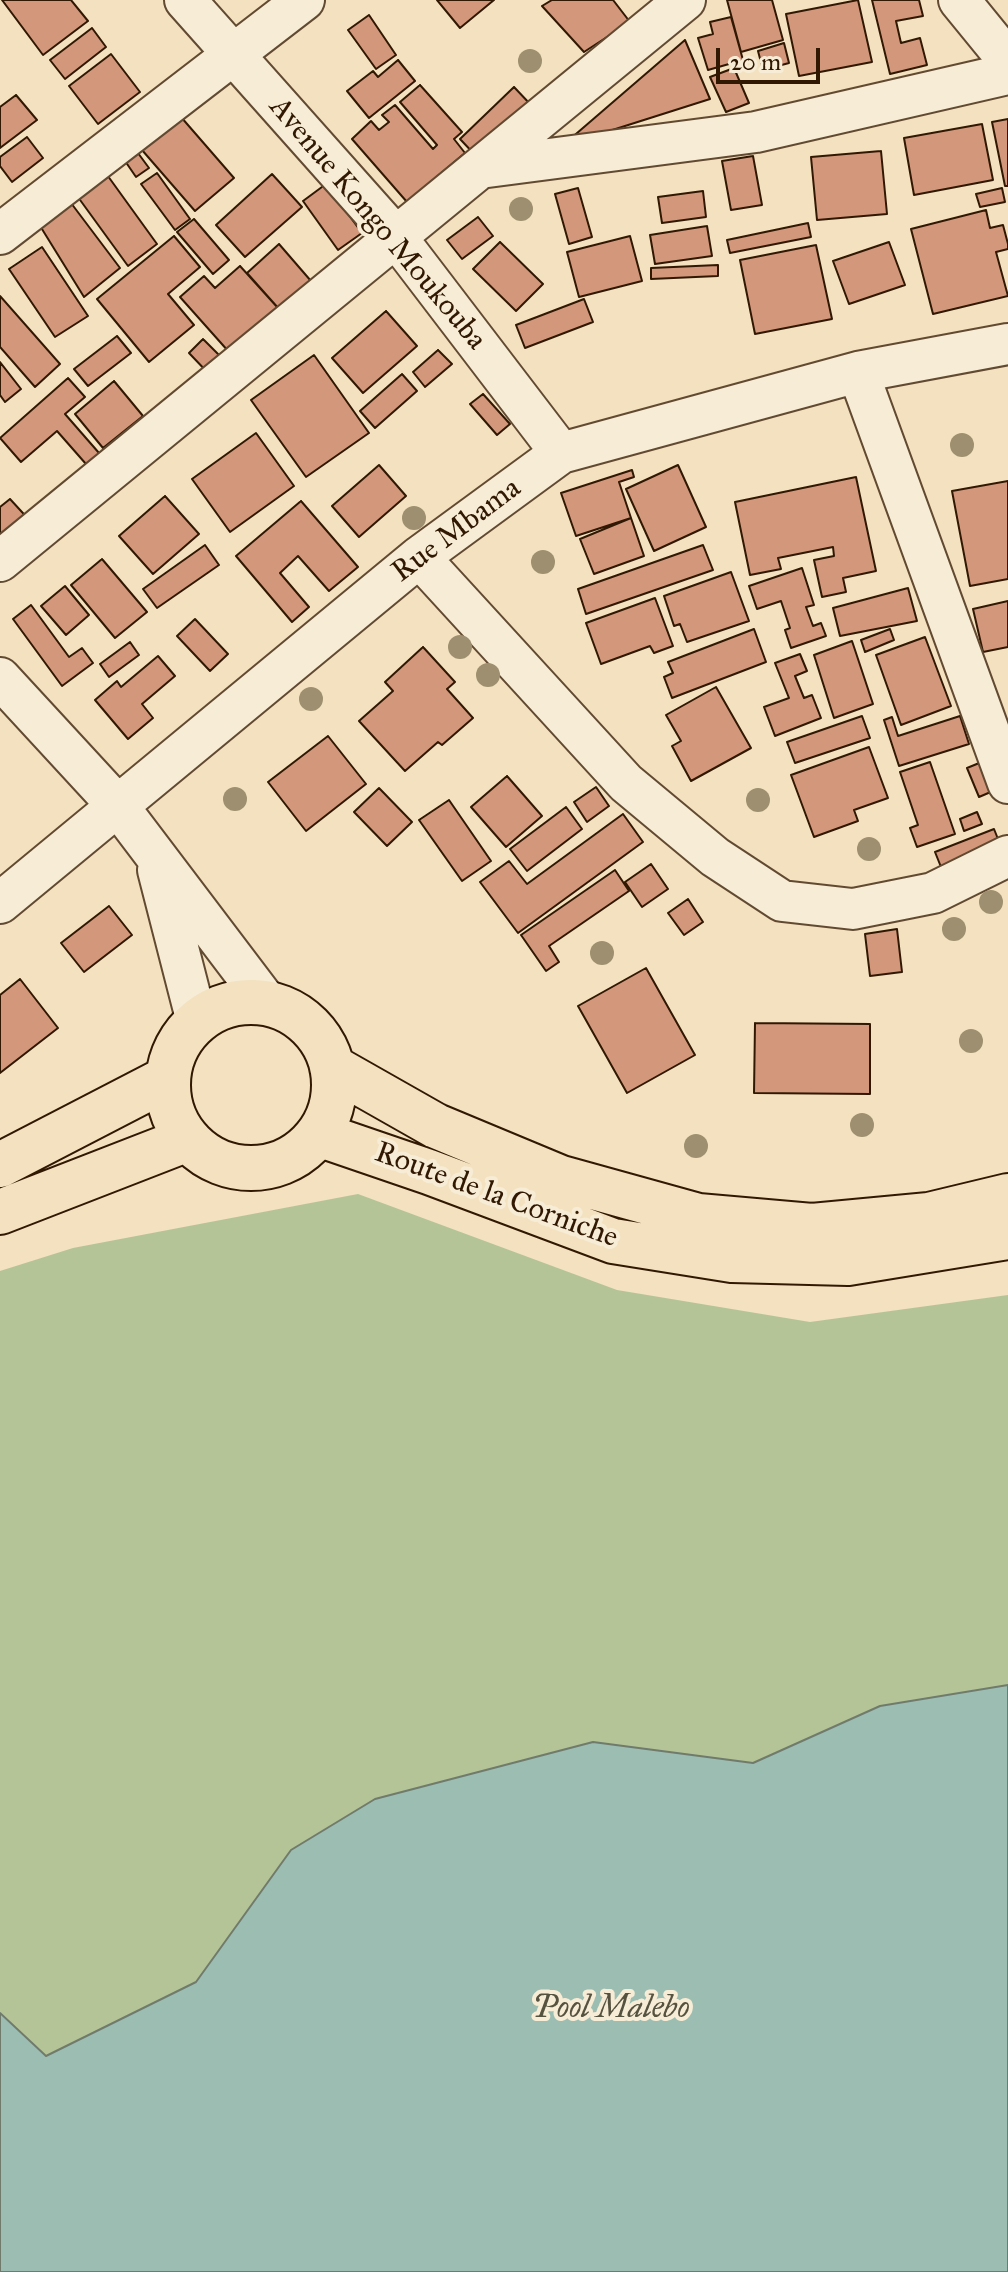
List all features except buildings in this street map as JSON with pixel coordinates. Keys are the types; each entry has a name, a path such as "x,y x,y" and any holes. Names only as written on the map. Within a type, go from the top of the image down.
{"main road":[{"path":"243,1002 268,1004 297,1016 320,1038 332,1067 334,1091 330,1113 318,1134 297,1155 269,1167 239,1168 211,1158 188,1139 171,1110 168,1078 172,1057 182,1038 197,1022 218,1009 243,1002"},
{"name":"Route de la Corniche","path":"332,1067 436,1126 561,1178 698,1216 812,1226 929,1215 1008,1196"},
{"path":"0,1165 168,1078"},
{"name":"Route de la Corniche","path":"318,1134 613,1241 732,1260 848,1263 1008,1237"},
{"path":"0,1212 188,1139"}],"street":[{"name":"Avenue Kongo Moukouba","path":"185,0 396,237 561,453"},
{"path":"0,234 304,0"},
{"path":"0,561 685,0"},
{"path":"480,168 756,132 1006,55 959,0"},
{"name":"Rue Mbama","path":"0,903 419,557 561,453 858,372 1008,344"},
{"path":"858,372 1008,783"},
{"path":"419,557 626,783 715,857 782,901 853,909 933,893 1008,856"},
{"path":"0,678 118,806 268,1004"},
{"path":"155,854 197,1022"}],"green space":[{"path":"358,1194 617,1290 810,1322 1008,1295 1008,1685 880,1706 753,1763 593,1742 291,1850 196,1982 46,2056 0,2013 0,1271 73,1248"}],"water":[{"name":"Pool Malebo","path":"1008,1685 1008,2272 0,2272 0,2013 46,2056 196,1982 291,1850 375,1799 593,1742 753,1763 880,1706"}]}
